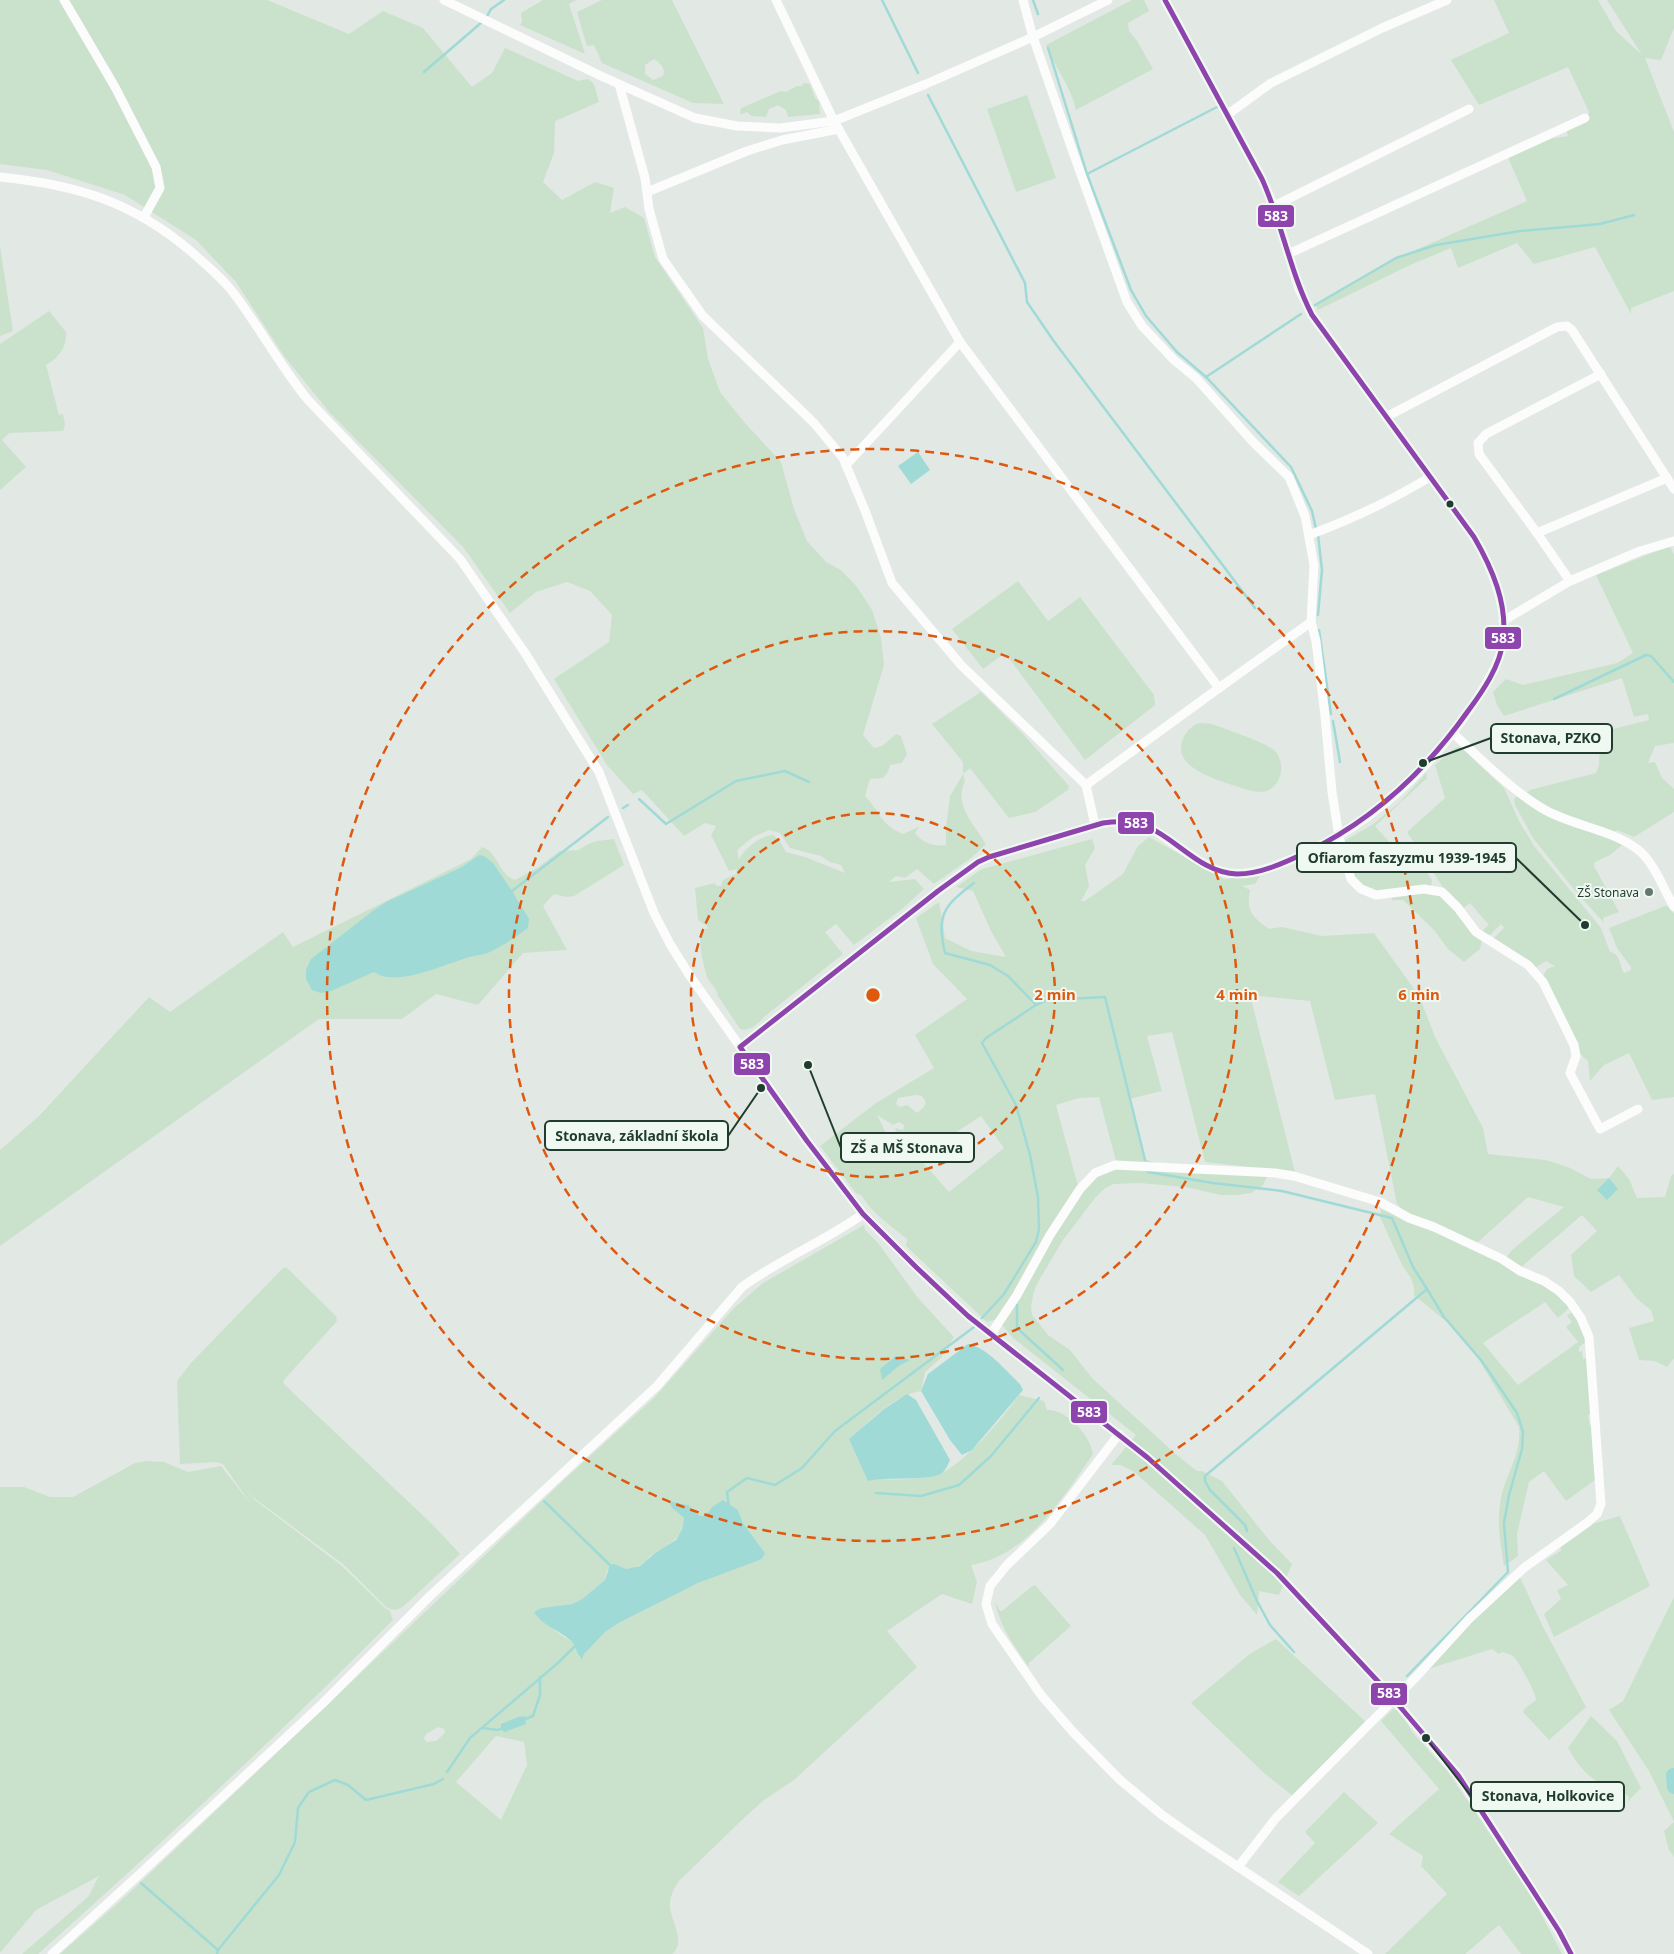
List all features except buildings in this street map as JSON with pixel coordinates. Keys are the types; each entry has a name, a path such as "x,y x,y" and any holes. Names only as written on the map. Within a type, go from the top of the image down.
{"street":[{"path":"64,0 115,88 156,167 160,188 144,217"},
{"path":"444,0 619,84 696,118 737,126 780,128 834,121 926,84 1033,37 1108,0"},
{"path":"776,0 834,121 960,342 1219,688"},
{"path":"1023,0 1033,37 1127,302 1142,326 1174,360 1196,378 1254,443 1289,478 1305,516 1314,566 1311,622 1316,641 1331,764 1332,792 1339,837 1351,879 1361,889 1376,895 1424,889 1442,892 1458,908 1476,932 1528,964 1544,982 1574,1045 1576,1056 1570,1074 1600,1129 1638,1109"},
{"path":"740,1047 938,891 989,856 1095,825 1122,821 1141,824 1207,864 1226,872 1246,873 1281,864 1339,837 1373,814 1404,788 1454,734 1484,688 1495,666 1503,642 1503,621 1498,594 1485,557 1474,537 1312,315 1299,289 1274,206 1262,179 1164,0"},
{"path":"1227,115 1270,83 1382,28 1447,0"},
{"path":"619,84 645,178 649,209 663,259 703,316 814,424 843,458 892,583 961,665 1086,785 1095,825"},
{"path":"1274,206 1468,109"},
{"path":"1288,254 1585,118"},
{"path":"647,192 747,151 782,140 839,129"},
{"path":"0,176 64,186 114,203 144,217 181,243 232,291 293,382 460,559 525,653 599,772 654,913 670,944 740,1047 863,1214 968,1316 1148,1458 1277,1573 1393,1699 1458,1775 1549,1916 1571,1954"},
{"path":"1386,417 1557,327 1566,326 1572,330 1674,489"},
{"path":"846,465 960,342"},
{"path":"1570,581 1478,454 1478,443 1486,434 1601,374"},
{"path":"1309,535 1405,492 1430,477"},
{"path":"1537,533 1667,478"},
{"path":"1503,621 1570,581 1640,551 1674,540"},
{"path":"1086,785 1311,622"},
{"path":"1454,734 1502,778 1546,810 1611,835 1638,849 1646,858 1674,907"},
{"path":"992,1334 1017,1295 1050,1235 1080,1189 1095,1173 1115,1165 1274,1173 1294,1176 1380,1202 1409,1218 1476,1246 1520,1271 1544,1281 1559,1291 1570,1302 1581,1318 1588,1337 1601,1504 1597,1514 1525,1567 1469,1619 1417,1676 1276,1818 1238,1867"},
{"path":"52,1954 322,1704 430,1596 657,1386 742,1287 757,1276 846,1226 863,1214"},
{"path":"1119,1434 1050,1524 1007,1565 990,1586 986,1604 992,1624 1008,1650 1041,1695 1118,1780 1162,1815 1368,1954"}],"green space":[{"path":"0,0 267,0 349,34 383,11 423,28 472,87 492,73 505,48 578,81 588,79 594,84 599,102 555,121 554,153 543,182 562,200 595,182 614,188 610,213 625,207 644,218 655,257 703,328 708,359 720,392 745,423 781,462 794,509 807,541 826,562 841,570 857,587 872,610 881,638 884,665 863,735 874,748 882,746 896,734 901,736 907,754 902,763 890,765 888,772 883,778 870,779 865,796 890,827 903,834 919,827 915,833 925,842 933,845 946,845 950,796 963,774 965,781 962,790 963,806 986,844 971,858 934,884 917,869 905,878 896,876 889,882 915,879 924,889 902,909 854,945 836,924 825,932 843,954 756,1025 744,1030 740,1029 708,979 701,950 700,939 702,933 708,927 698,920 695,888 714,883 717,886 721,886 723,880 736,874 737,869 729,871 711,835 716,826 705,823 684,836 642,790 633,794 607,765 554,679 609,642 612,615 590,591 567,582 536,592 510,613 463,547 330,413 284,356 236,282 196,240 125,195 47,170 0,164","holes":["769,830 780,833 790,848 821,856 830,862 841,865 845,873 805,857 786,852 779,840 773,835 753,843 739,859 737,850 753,837"]},
{"path":"543,0 576,0 569,4 585,54 520,25 522,22 521,13"},
{"path":"602,0 672,0 724,104 693,103 602,63 594,45 587,46 577,12","holes":["654,59 662,66 664,73 663,76 653,80 645,74 645,65"]},
{"path":"1132,0 1144,0 1149,11 1128,23 1129,31 1153,69 1076,110 1067,85 1046,45"},
{"path":"1494,0 1598,0 1616,31 1642,55 1607,0 1674,0 1674,28 1661,60 1645,58 1674,132 1674,291 1631,308 1631,314 1595,247 1534,264 1517,243 1458,268 1451,248 1410,265 1318,310 1316,305 1395,259 1527,201 1507,155 1551,136 1555,138 1568,136 1566,129 1587,121 1589,112 1568,67 1479,105 1451,60 1509,33"},
{"path":"804,83 810,84 815,98 819,101 820,114 788,117 786,110 778,105 769,109 766,117 751,116 747,112 740,113 741,108 781,91 786,92 797,86 802,86"},
{"path":"1027,95 1056,178 1016,192 987,109"},
{"path":"0,246 13,331 0,336"},
{"path":"49,311 66,332 65,343 61,352 46,365 59,415 63,414 65,425 63,431 9,433 2,440 26,467 0,490 0,344"},
{"path":"1670,546 1674,555 1674,743 1655,746 1648,763 1655,762 1662,778 1674,789 1674,812 1634,837 1617,830 1611,835 1622,845 1610,855 1595,862 1594,866 1619,912 1603,918 1604,923 1533,838 1515,805 1514,799 1519,794 1524,795 1530,790 1596,773 1599,765 1600,736 1605,731 1649,720 1648,714 1634,717 1622,678 1504,716 1497,705 1493,692 1506,679 1523,685 1617,663 1633,653 1596,575"},
{"path":"1018,581 1048,621 1080,597 1154,695 1155,705 1085,760 1005,653 983,669 952,629"},
{"path":"981,692 1023,734 1069,786 1068,790 1035,812 1009,818 970,768 963,774 963,762 932,724"},
{"path":"1199,723 1223,728 1271,748 1276,752 1281,764 1278,781 1269,790 1252,791 1212,778 1192,767 1185,760 1181,751 1182,742 1188,730"},
{"path":"1459,747 1504,788 1519,821 1534,846 1601,928 1610,952 1618,957 1624,973 1631,970 1631,967 1617,948 1609,928 1665,906 1670,907 1674,914 1674,1097 1652,1100 1629,1053 1604,1065 1590,1081 1588,1061 1572,1047 1539,983 1547,969 1555,966 1546,961 1535,968 1493,939 1504,928 1501,924 1488,937 1481,932 1489,925 1470,903 1462,909 1482,940 1480,949 1464,962 1448,949 1434,930 1403,900 1392,900 1390,891 1374,892 1359,883 1349,864 1391,851 1408,841 1432,880 1431,887 1446,892 1407,832 1445,798 1435,765 1455,748"},
{"path":"1426,773 1427,778 1375,826 1390,843 1392,841 1394,846 1351,861 1349,852 1346,852 1344,841 1372,825 1400,802"},
{"path":"1149,837 1224,879 1260,876 1255,884 1242,886 1250,890 1249,903 1254,917 1269,929 1282,927 1322,936 1374,933 1419,996 1436,1039 1483,1128 1488,1154 1545,1160 1568,1167 1591,1179 1609,1178 1618,1166 1629,1179 1637,1198 1665,1197 1671,1176 1674,1174 1674,1358 1667,1367 1655,1361 1639,1360 1629,1328 1654,1321 1651,1310 1637,1299 1619,1275 1591,1292 1574,1276 1571,1255 1597,1231 1582,1215 1521,1267 1506,1258 1512,1250 1564,1207 1528,1197 1477,1243 1406,1213 1397,1204 1375,1094 1335,1100 1310,1001 1250,995 1295,1172 1205,1162 1172,1032 1147,1036 1162,1091 1129,1099 1144,1159 1183,1173 1268,1175 1263,1185 1251,1193 1237,1195 1221,1195 1186,1187 1139,1183 1113,1184 1105,1188 1063,1240 1038,1282 1031,1306 1032,1315 1048,1335 1070,1350 1093,1379 1179,1457 1197,1471 1202,1471 1222,1481 1269,1540 1292,1564 1279,1595 1259,1591 1257,1615 1240,1595 1205,1535 1133,1471 1120,1465 1111,1465 1136,1435 1013,1338 997,1319 987,1322 906,1246 907,1239 877,1214 862,1196 856,1193 820,1146 876,1103 934,1068 915,1035 967,999 933,964 916,918 939,902 945,938 971,951 1006,957 991,931 973,891 956,887 982,869 1092,839 1095,848 1085,865 1089,886 1081,901 1085,901 1123,874 1138,846","holes":["916,1095 922,1096 926,1102 924,1107 917,1113 907,1105 900,1107 896,1104 898,1098","1099,1097 1116,1161 1092,1170 1078,1186 1056,1105 1079,1098","877,1115 893,1125 899,1122 904,1125 903,1130 895,1128 899,1138 903,1141 901,1144 887,1135","981,1116 1004,1148 949,1192 918,1157"]},
{"path":"614,839 624,865 574,896 566,897 554,894 543,906 567,950 523,953 478,1005 436,994 402,1019 319,1019 0,1246 0,1150 38,1117 149,997 170,1012 283,932 293,947 471,859 482,847 492,854 510,878 515,880 537,868 560,851 579,850 597,841"},
{"path":"1381,1209 1436,1231 1552,1287 1569,1308 1558,1318 1545,1302 1483,1343 1518,1385 1578,1342 1566,1327 1572,1322 1567,1316 1573,1311 1586,1342 1579,1347 1579,1352 1582,1351 1583,1359 1586,1358 1592,1413 1588,1415 1590,1426 1594,1427 1593,1455 1595,1480 1566,1501 1544,1471 1529,1482 1517,1534 1518,1556 1504,1566 1499,1530 1499,1511 1502,1493 1517,1453 1519,1427 1479,1360 1448,1323 1414,1295 1411,1278 1402,1265 1380,1217"},
{"path":"864,1225 865,1230 878,1243 918,1298 954,1337 940,1359 925,1372 921,1391 891,1403 850,1439 877,1479 920,1478 942,1473 963,1458 994,1427 1019,1395 1044,1401 1047,1410 1055,1411 1070,1418 1082,1431 1093,1454 1070,1488 1027,1537 1010,1550 991,1560 971,1565 977,1582 972,1604 942,1594 887,1631 917,1667 794,1780 764,1800 745,1817 679,1881 670,1900 671,1914 678,1938 678,1944 672,1954 60,1954 126,1896 567,1477 655,1397 734,1308 763,1283","holes":["669,1501 688,1505 700,1516 706,1515 712,1507 723,1501 738,1510 743,1523 765,1553 762,1559 704,1580 611,1628 594,1641 582,1658 579,1657 572,1642 558,1633 534,1612 541,1608 572,1604 582,1599 605,1580 607,1570 627,1569 638,1566 674,1540 680,1532 684,1518 672,1508","438,1727 444,1729 445,1733 436,1741 427,1742 424,1739 426,1734","496,1736 524,1742 527,1765 501,1820 456,1782"]},
{"path":"286,1267 336,1316 337,1321 283,1381 284,1384 433,1525 460,1554 404,1606 397,1610 392,1609 386,1607 343,1564 254,1498 246,1490 255,1500 342,1566 390,1611 393,1620 218,1790 38,1954 22,1954 88,1897 99,1876 36,1910 0,1953 0,1487 24,1487 50,1497 73,1497 135,1463 147,1461 164,1462 188,1472 221,1466 250,1503 223,1464 216,1462 180,1464 177,1381 191,1363"},
{"path":"1620,1516 1650,1586 1554,1637 1544,1614 1561,1599 1557,1590 1568,1585 1546,1560 1562,1550 1559,1546 1592,1524"},
{"path":"1519,1575 1543,1627 1586,1707 1549,1740 1523,1712 1524,1709 1536,1700 1526,1677 1512,1655 1502,1652 1499,1654 1492,1649 1425,1670 1475,1616"},
{"path":"1035,1585 1071,1626 1029,1663 1029,1667 1004,1628 995,1602 1000,1611 1002,1611"},
{"path":"1674,1597 1674,1822 1649,1771 1609,1710 1623,1701"},
{"path":"1276,1639 1365,1721 1294,1797 1264,1773 1191,1703 1251,1653"},
{"path":"1393,1709 1400,1711 1413,1733 1448,1772 1530,1893 1562,1954 1521,1954 1499,1925 1465,1954 1385,1954 1447,1894 1421,1866 1423,1856 1389,1834 1439,1789 1381,1721"},
{"path":"1591,1716 1617,1741 1641,1788 1628,1801 1629,1797 1624,1793 1601,1784 1590,1776 1576,1761 1568,1748"},
{"path":"1344,1792 1378,1823 1299,1896 1278,1882 1315,1843 1305,1832"},
{"path":"1674,1822 1674,1857 1669,1850 1664,1831"}],"water":[{"path":"918,452 930,470 911,484 898,466"},
{"path":"479,855 484,856 493,863 512,891 529,919 528,928 490,952 421,973 395,977 384,976 374,972 331,991 321,993 312,990 306,979 306,970 311,959 386,902 462,867"},
{"path":"1609,1178 1618,1189 1607,1200 1597,1190"},
{"path":"968,1344 990,1355 1020,1384 1023,1390 972,1450 962,1455 950,1440 921,1391 928,1374"},
{"path":"896,1356 910,1360 900,1365 882,1380 880,1369"},
{"path":"907,1394 916,1400 950,1460 947,1467 936,1476 868,1481 849,1439 884,1409"},
{"path":"723,1500 738,1510 743,1523 765,1553 762,1559 698,1583 619,1623 605,1632 584,1654 582,1659 572,1642 547,1625 534,1612 541,1608 572,1604 582,1599 605,1580 610,1565 614,1564 626,1569 640,1566 655,1553 676,1540 682,1529 684,1518 672,1508 669,1501 688,1505 700,1516 706,1515 712,1507"},
{"path":"525,1716 526,1724 505,1732 501,1730 501,1724"}],"waterway":[{"path":"486,18 491,9 504,0"},
{"path":"882,0 918,73"},
{"path":"1033,0 1038,14"},
{"path":"424,72 482,22"},
{"path":"1048,48 1087,174 1131,290 1146,316 1177,352 1206,377 1291,467 1312,511 1316,529"},
{"path":"928,95 1025,283 1027,302 1053,340 1255,608"},
{"path":"1087,174 1217,107"},
{"path":"1315,305 1396,258 1436,245 1520,231 1600,224 1634,215"},
{"path":"1206,377 1301,314"},
{"path":"1318,535 1322,570 1318,615"},
{"path":"1319,630 1331,714"},
{"path":"1554,699 1646,655 1651,656 1674,682"},
{"path":"1333,721 1340,762"},
{"path":"639,799 666,824 736,781 785,771 809,782"},
{"path":"623,808 628,805"},
{"path":"512,891 608,817"},
{"path":"974,883 956,898 945,912 942,920 942,940 945,953 990,965 1008,976 1036,1005 986,1038 982,1043 1016,1105 1030,1155 1038,1197 1039,1229 1036,1242 1004,1294 982,1318"},
{"path":"1036,1005 1047,1000 1105,997 1145,1160"},
{"path":"1148,1172 1213,1183 1282,1191 1392,1218 1413,1267 1444,1317 1481,1360 1517,1413 1523,1432 1522,1449 1509,1495 1504,1523 1508,1572 1407,1676"},
{"path":"1247,1531 1245,1525 1210,1490 1205,1481 1205,1476 1427,1289"},
{"path":"1017,1305 1017,1328 1063,1370"},
{"path":"729,1507 727,1492 747,1478 775,1485 802,1468 835,1431 974,1327"},
{"path":"876,1493 921,1496 959,1485 991,1456 1039,1398"},
{"path":"544,1501 611,1566"},
{"path":"1234,1548 1257,1601 1270,1625 1294,1652"},
{"path":"447,1772 470,1738 575,1646"},
{"path":"525,1719 533,1716 540,1695 540,1677"},
{"path":"483,1728 497,1730 503,1728"},
{"path":"1673,1775 1674,1787"},
{"path":"217,1954 218,1950 279,1875 295,1842 298,1808 309,1792 335,1780 348,1785 366,1800 434,1784 443,1779"},
{"path":"141,1883 218,1950"}],"transit line":[{"name":"583","path":"1165,0 1262,179 1304,299 1312,315 1474,537 1487,561 1501,600 1504,627 1503,641 1495,669 1474,703 1434,754 1415,774 1375,810 1353,826 1305,853 1280,864 1246,874 1224,872 1201,862 1148,827 1120,822 1103,823 989,857 978,862 938,891 740,1047 807,1141 863,1214 916,1267 968,1316 1148,1458 1277,1573 1385,1689 1458,1775 1559,1931 1571,1954"}],"place":[{"name":"Stonava, PZKO","path":"1423,763"},
{"name":"ZŠ Stonava","path":"1649,892"},
{"name":"Ofiarom faszyzmu 1939-1945","path":"1585,925"},
{"name":"ZŠ a MŠ Stonava","path":"808,1065"},
{"name":"Stonava, základní škola","path":"761,1088"},
{"name":"Stonava, Holkovice","path":"1426,1738"}]}
